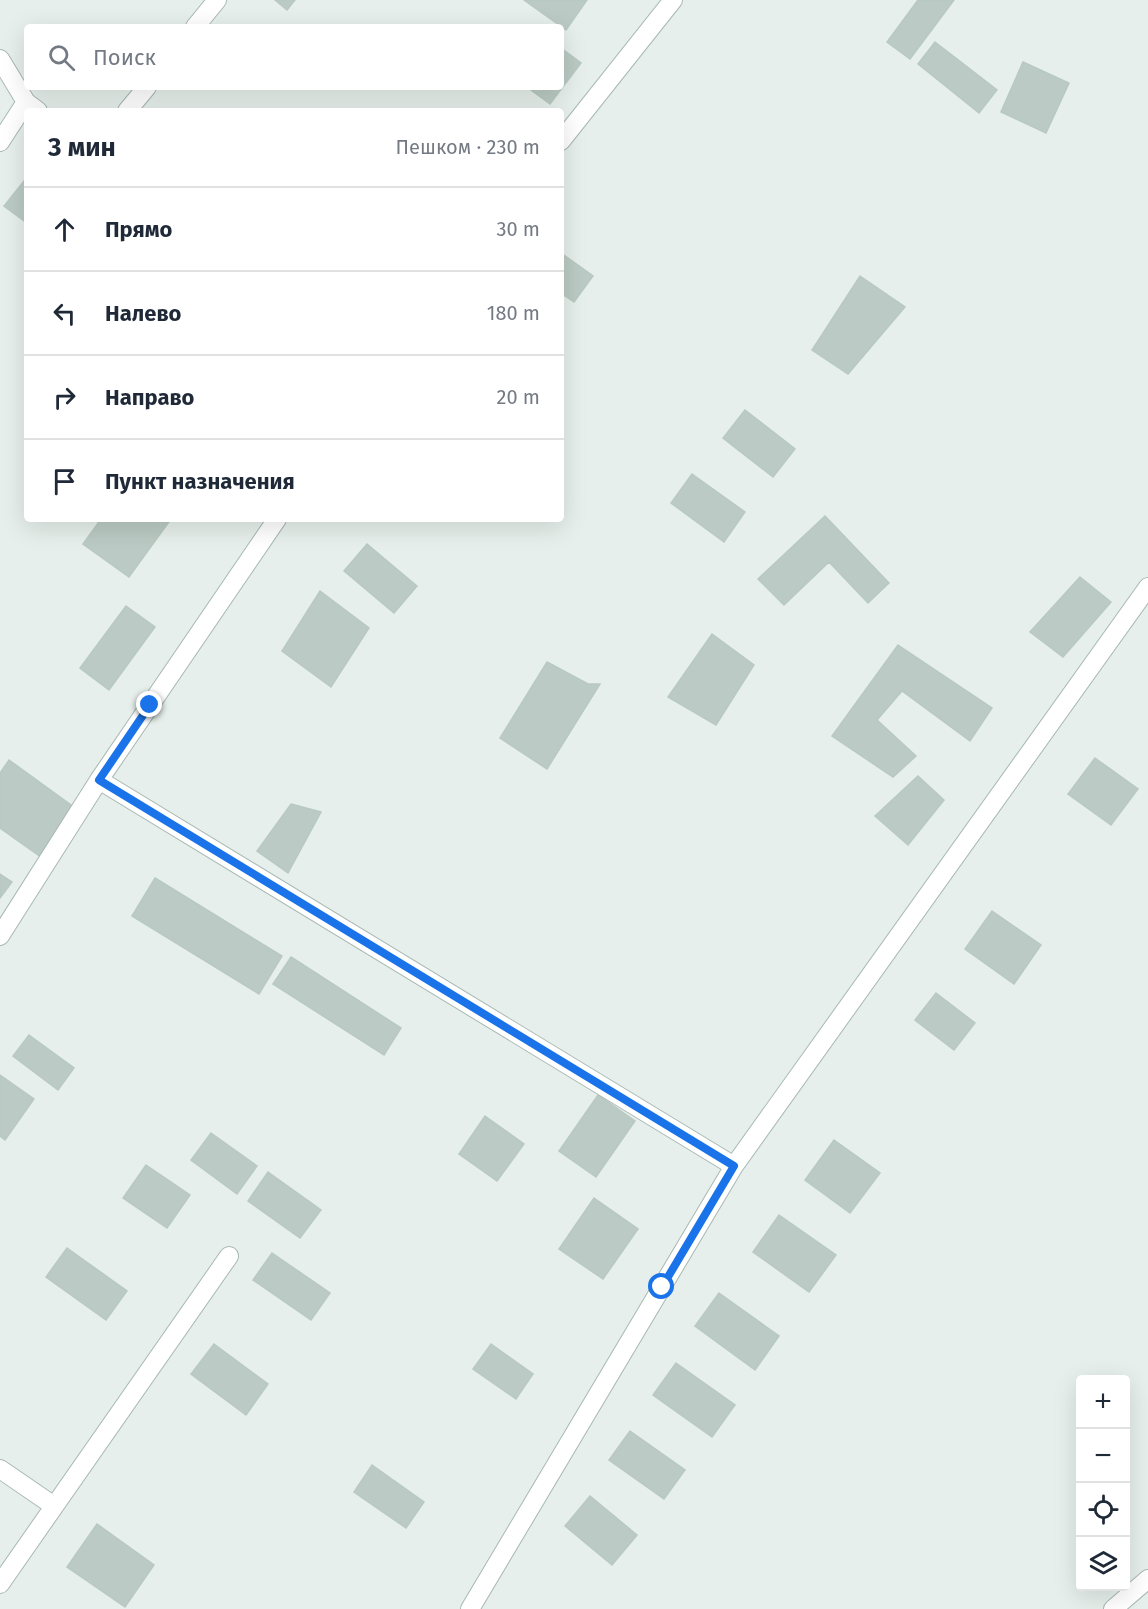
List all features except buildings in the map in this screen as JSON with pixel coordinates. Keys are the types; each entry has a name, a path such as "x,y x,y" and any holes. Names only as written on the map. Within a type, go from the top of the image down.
{"street":[{"path":"197,24 217,0"},
{"path":"564,137 673,0"},
{"path":"2,66 32,107"},
{"path":"130,108 144,90"},
{"path":"0,142 24,116"},
{"path":"0,936 99,780 275,522"},
{"path":"470,1609 734,1166 1148,587"},
{"path":"99,780 734,1166"},
{"path":"0,1584 228,1256"},
{"path":"0,1469 54,1506"},
{"path":"1113,1609 1148,1579"}],"route":[{"path":"150,705 99,780 734,1166 662,1287"}]}
